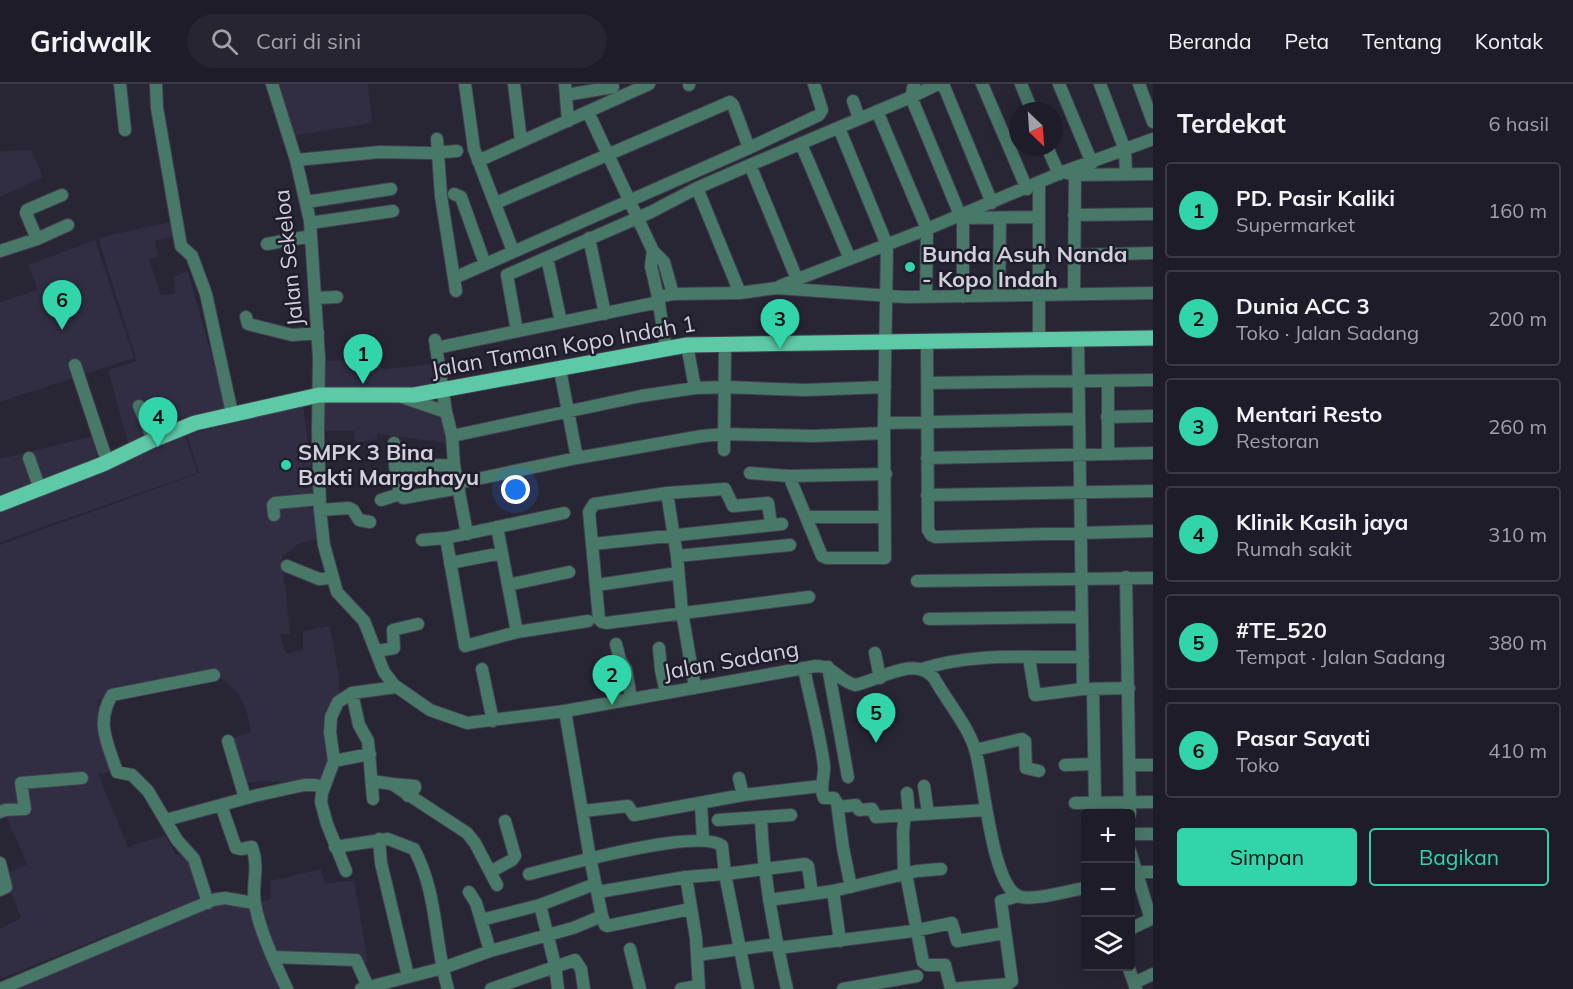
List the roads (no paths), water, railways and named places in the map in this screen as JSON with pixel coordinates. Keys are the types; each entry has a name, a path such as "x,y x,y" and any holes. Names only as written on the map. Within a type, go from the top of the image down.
{"main road":[{"name":"Jalan Taman Kopo Indah 1","path":"0,504 195,423 232,413 319,396 414,395 687,345 1153,338"}],"street":[{"path":"120,84 125,130"},
{"path":"156,84 157,108 181,246 192,256 206,294 232,413"},
{"name":"Jalan Sekeloa","path":"272,84 296,160 310,222 318,333 319,396"},
{"path":"465,84 474,149 513,251"},
{"path":"514,84 521,141"},
{"path":"568,121 565,90 614,90 649,84"},
{"path":"454,278 749,148 820,114 822,110 814,84"},
{"path":"914,84 911,97 962,217 963,297"},
{"path":"517,331 507,274 638,217 697,188 941,84 992,203"},
{"path":"982,84 1033,186 1039,217 1039,340"},
{"path":"1021,84 1028,102"},
{"path":"1059,84 1092,163"},
{"path":"1100,84 1125,150 1126,174"},
{"path":"1138,84 1153,122"},
{"path":"478,162 588,112 614,90"},
{"path":"853,100 859,118"},
{"path":"496,203 730,102 749,148"},
{"path":"877,111 927,229 926,297"},
{"path":"588,112 654,251 663,259 673,294"},
{"path":"789,476 824,557 884,560 886,556 884,428 887,244 839,128"},
{"path":"437,139 441,196 456,291"},
{"path":"776,288 962,217 1033,186 1153,140"},
{"path":"801,144 850,258"},
{"path":"296,160 380,152 457,151"},
{"path":"1053,156 1065,174 1074,215 1074,294"},
{"path":"750,165 797,279"},
{"path":"1065,174 1153,174"},
{"path":"697,188 740,293"},
{"path":"306,202 391,189"},
{"path":"453,194 461,197 485,264"},
{"path":"37,239 26,213 27,210 62,195"},
{"path":"310,222 393,211"},
{"path":"1074,215 1153,214"},
{"path":"962,217 1039,217"},
{"path":"999,296 1000,218"},
{"path":"0,251 37,239 68,225"},
{"path":"267,244 311,236"},
{"path":"589,238 605,314"},
{"path":"654,251 651,266 666,349"},
{"path":"1075,255 1153,253"},
{"path":"547,258 561,322"},
{"path":"467,534 435,344 605,314 673,294 740,293 776,288 926,297 1153,293"},
{"path":"316,298 337,297"},
{"path":"246,317 249,324 292,335 318,333"},
{"path":"1078,339 1083,657 1088,689 1095,803"},
{"path":"927,342 927,495 928,530 931,535 935,537 1153,531"},
{"path":"724,450 725,344"},
{"path":"687,345 694,388"},
{"path":"75,365 107,461"},
{"path":"560,370 578,458"},
{"path":"927,383 1153,380"},
{"path":"1108,381 1108,454"},
{"path":"452,436 642,396 694,388 805,390 885,387"},
{"path":"397,395 446,412"},
{"name":"Jalan Sadang","path":"319,396 320,504 324,544 332,578 342,599 364,621 384,672 396,687 430,710 460,722 493,721 565,711 816,666 828,667 851,685 864,684 909,668 922,669 944,661 971,657 1083,657"},
{"path":"139,406 153,440"},
{"path":"1107,417 1153,416"},
{"path":"394,443 395,466 400,494 403,498 578,458 724,434 813,435 928,423 1079,418"},
{"path":"927,458 1153,453"},
{"path":"28,458 40,489"},
{"path":"395,466 454,465"},
{"path":"750,473 789,476 886,474"},
{"path":"593,544 776,524 768,503 733,506 726,489 667,493 594,504 589,512 599,619 602,622 809,597"},
{"path":"927,495 1153,492"},
{"path":"667,493 678,556 682,612 695,688"},
{"path":"381,500 400,494"},
{"path":"274,515 273,505 275,503 320,504 349,508 359,520 370,522"},
{"path":"422,540 446,538 564,513"},
{"path":"806,517 885,517"},
{"path":"497,527 517,632"},
{"path":"446,538 465,646 517,632 588,621"},
{"path":"678,556 790,545"},
{"path":"450,563 502,553"},
{"path":"287,566 319,579 332,578"},
{"path":"508,585 569,572"},
{"path":"597,585 678,573"},
{"path":"1126,577 1130,808"},
{"path":"917,581 1153,578"},
{"path":"929,619 1082,618"},
{"path":"376,651 393,648 392,630 418,624"},
{"path":"616,644 620,660 626,669 631,699"},
{"path":"659,648 666,693"},
{"path":"875,653 880,678"},
{"path":"1029,657 1030,695 1088,689 1129,688"},
{"path":"828,667 848,777"},
{"path":"482,669 493,721"},
{"path":"804,669 824,767 821,786 823,797 834,798 838,807 850,887"},
{"path":"922,669 934,678 975,750 986,810 1002,874 1008,886 1018,896"},
{"path":"610,670 615,702"},
{"path":"207,903 194,859 177,840 139,781 129,773 117,772 105,739 103,714 112,695 214,675"},
{"path":"346,872 335,847 321,802 334,760 330,732 331,717 338,702 352,693 396,687"},
{"path":"352,693 359,725 368,741 373,799"},
{"path":"565,711 590,858 605,925 690,909"},
{"path":"975,750 1022,740 1025,741 1026,768 1038,771"},
{"path":"228,741 245,798"},
{"path":"334,760 370,754"},
{"path":"1065,765 1094,764"},
{"path":"1130,765 1153,765"},
{"path":"0,812 25,809 21,783 82,778"},
{"path":"739,778 743,795"},
{"path":"372,781 392,784 467,833 475,843 496,885"},
{"path":"166,820 245,798 304,785 324,788"},
{"path":"583,811 628,806 634,815 743,795 821,786"},
{"path":"924,786 928,813"},
{"path":"907,793 907,815 903,832 905,874 923,962 927,965 945,965 951,989 1011,982 1002,900 1081,889"},
{"path":"1075,803 1095,803 1130,808 1153,802"},
{"path":"700,804 703,840"},
{"path":"221,805 236,848 252,847 256,863 254,903 287,989"},
{"path":"838,807 856,805 860,810 872,809 876,817 986,810"},
{"path":"718,820 791,814"},
{"path":"761,817 764,870 787,989"},
{"path":"490,872 515,856 505,821"},
{"path":"1135,834 1153,834"},
{"path":"380,839 381,863 408,976"},
{"path":"335,847 388,839 414,849 429,884 448,989"},
{"path":"529,874 641,848 703,840 721,845 748,989"},
{"path":"0,863 6,887 0,890"},
{"path":"1134,863 1151,918 1135,927"},
{"path":"481,920 596,888 807,864 812,894"},
{"path":"769,900 833,891 905,874 941,869"},
{"path":"1136,872 1153,872"},
{"path":"681,989 698,987 697,956 686,877"},
{"path":"833,891 840,941"},
{"path":"469,892 474,898 490,951"},
{"path":"0,989 207,903 225,898 254,903"},
{"path":"540,905 555,965 558,989"},
{"path":"273,957 356,960 364,988 387,986 408,976 443,968 603,916"},
{"path":"697,956 739,949 840,941 947,923 953,923 958,941 1005,933"},
{"path":"630,949 640,989"},
{"path":"491,989 521,984 555,965 575,960 581,969 584,989"},
{"path":"1130,971 1135,986 1153,974"},
{"path":"843,989 917,976"}],"place":[{"name":"Bunda Asuh Nanda - Kopo Indah","path":"910,267"},
{"name":"Pasar Sayati","path":"62,330"},
{"name":"Mentari Resto","path":"780,349"},
{"name":"PD. Pasir Kaliki","path":"363,384"},
{"name":"Klinik Kasih jaya","path":"158,447"},
{"name":"SMPK 3 Bina Bakti Margahayu","path":"286,465"},
{"name":"Dunia ACC 3","path":"612,705"},
{"name":"#TE_520","path":"876,743"}]}
